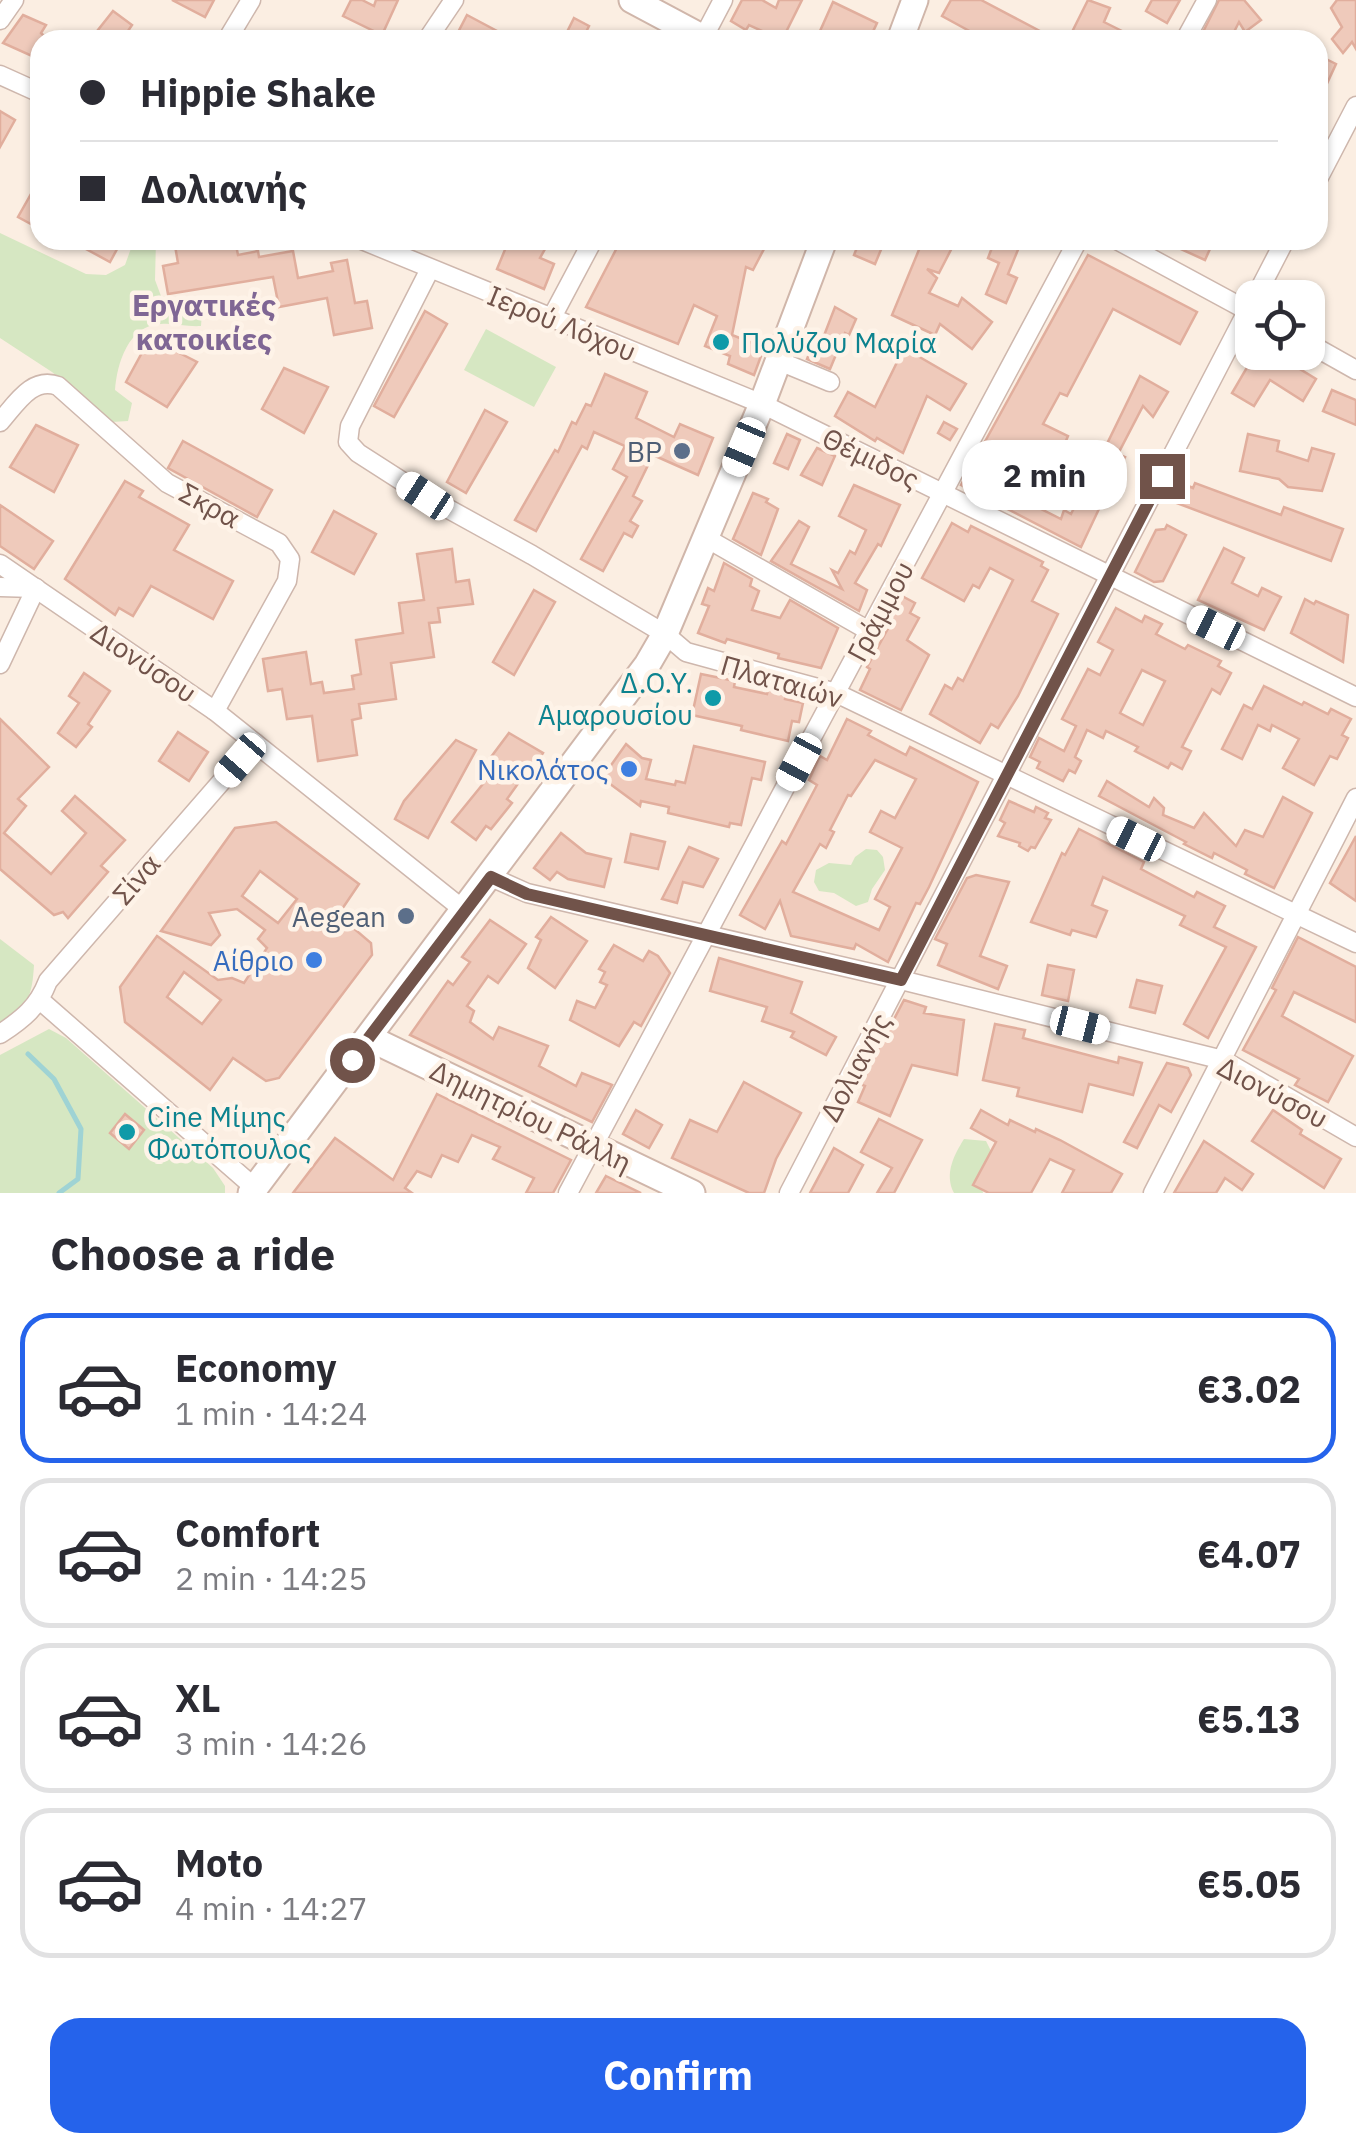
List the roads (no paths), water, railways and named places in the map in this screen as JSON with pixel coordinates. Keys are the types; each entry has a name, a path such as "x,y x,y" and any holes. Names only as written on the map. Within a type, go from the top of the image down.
{"street":[{"path":"0,20 14,0"},
{"path":"233,30 251,0"},
{"path":"434,30 454,0"},
{"path":"632,0 687,30"},
{"path":"708,30 723,0"},
{"path":"904,30 915,0"},
{"path":"1190,30 1207,0"},
{"path":"0,75 30,88"},
{"path":"1328,160 1356,106"},
{"name":"Ιερού Λόχου","path":"385,250 762,404"},
{"path":"550,319 588,250"},
{"path":"41,1000 253,1191 491,877 666,634 762,404 820,250"},
{"name":"Γράμμου","path":"568,1193 1073,250"},
{"path":"1137,250 1235,298"},
{"name":"Δολιανής","path":"1265,280 1280,250"},
{"name":"Πλαταιών","path":"430,270 350,426 348,442 358,454 666,634 686,652 836,693 1356,943"},
{"name":"Δολιανής","path":"789,1193 1235,339"},
{"path":"1325,353 1356,370"},
{"path":"778,361 830,382"},
{"name":"Σκρα","path":"0,422 32,387 48,382 58,386 167,483 269,536 286,552 290,568 287,581 215,710"},
{"name":"Θέμιδος","path":"762,404 1356,696"},
{"path":"706,538 869,631"},
{"name":"Διονύσου","path":"0,564 215,710 465,911"},
{"path":"0,586 36,588 0,664"},
{"name":"Σίνα","path":"0,1034 24,1019 41,1000 48,981 255,743"},
{"path":"1153,1193 1356,798"},
{"name":"Διονύσου","path":"491,877 527,894 901,980 1223,1060 1356,1137"},
{"name":"Δημητρίου Ράλλη","path":"369,1038 692,1193"}],"waterway":[{"path":"28,1054 54,1079 81,1129 78,1179 59,1193"}],"place":[{"name":"Πολύζου Μαρία","path":"721,342"},
{"name":"BP","path":"682,451"},
{"name":"Δ.Ο.Υ. Αμαρουσίου","path":"713,698"},
{"name":"Νικολάτος","path":"629,769"},
{"name":"Aegean","path":"406,916"},
{"name":"Αίθριο","path":"314,960"},
{"name":"Cine Μίμης Φωτόπουλος","path":"127,1132"}],"district":[{"name":"Εργατικές κατοικίες","path":"204,321"}]}
